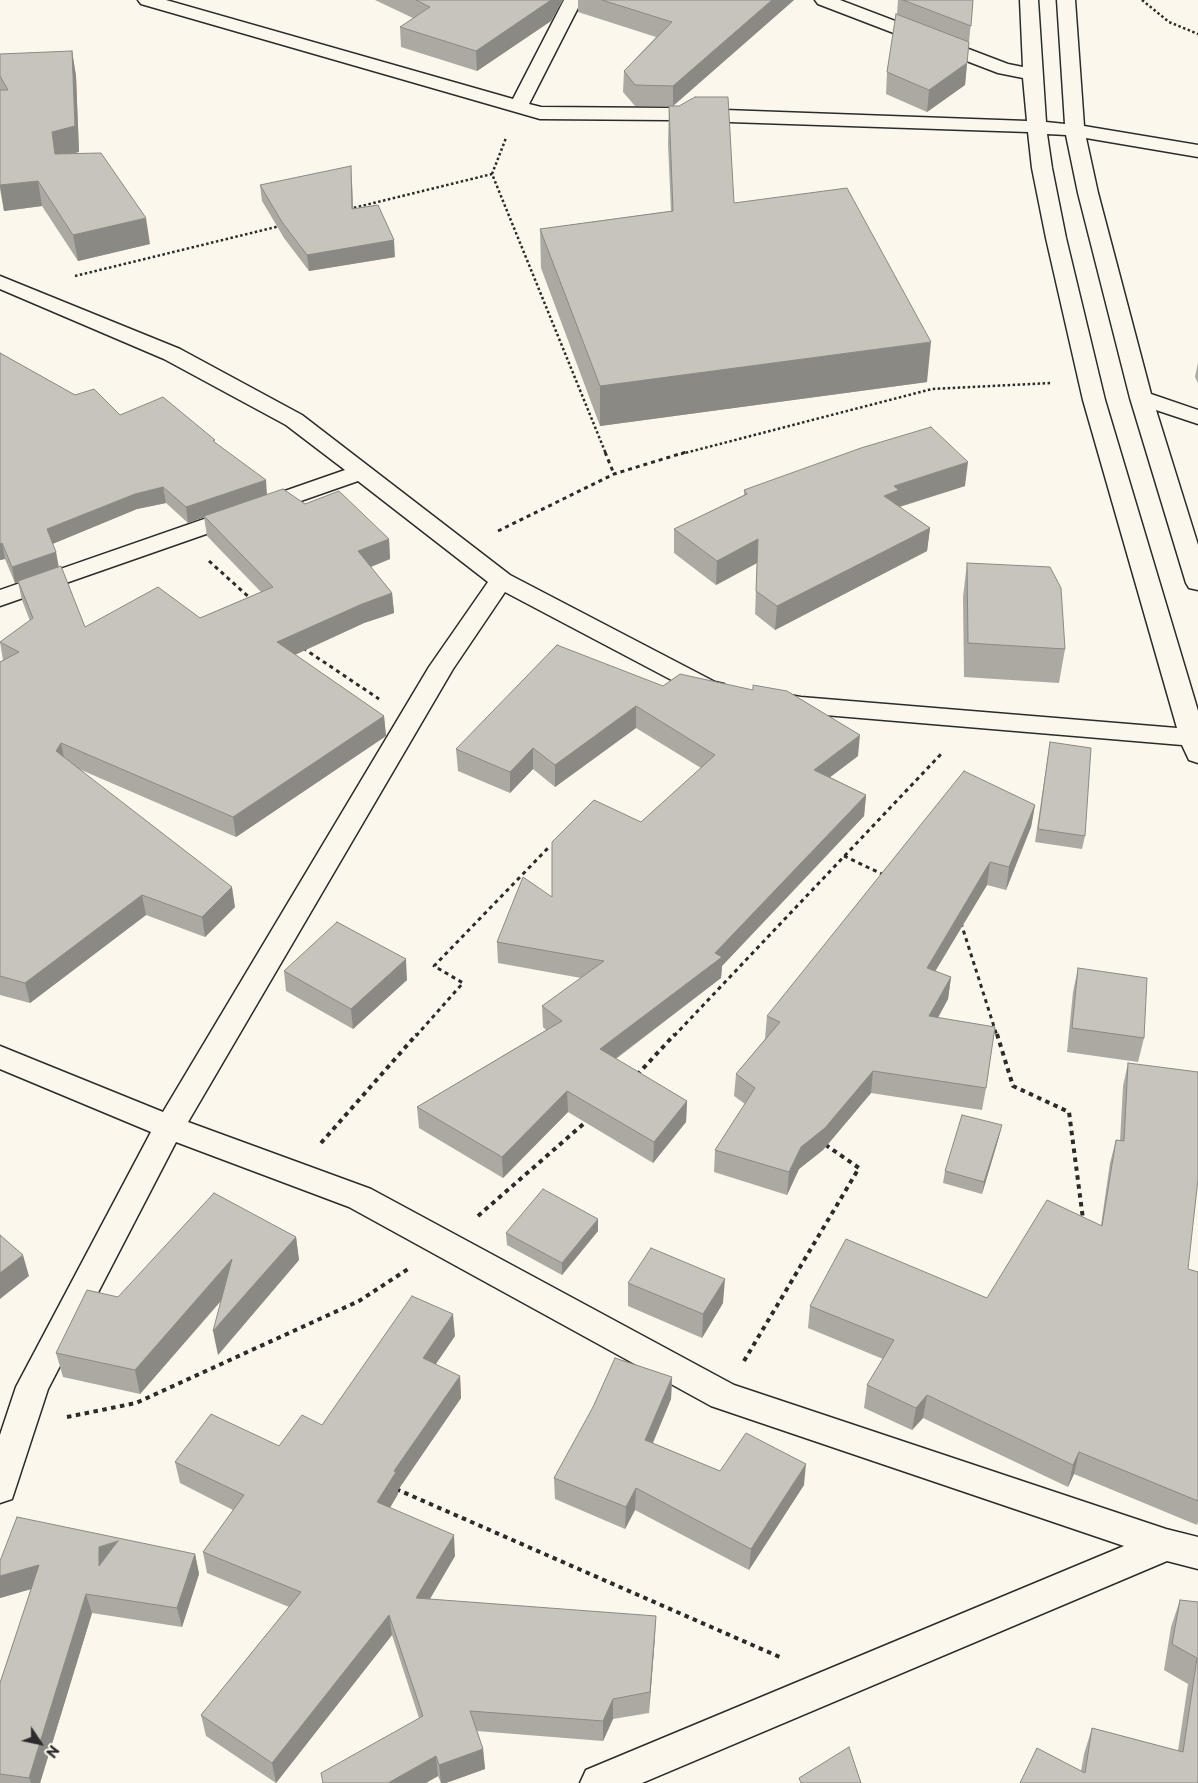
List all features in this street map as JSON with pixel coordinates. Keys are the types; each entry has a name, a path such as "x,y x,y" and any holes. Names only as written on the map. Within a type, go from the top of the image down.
{"street":[{"path":"147,0 540,113 670,114 1037,127 1075,130 1198,151"},
{"path":"518,107 573,0"},
{"path":"824,0 1004,69 1033,74"},
{"path":"9,286 172,354 294,420 501,580 709,689 801,705 974,720 1197,743 1090,381 1056,238 1042,168 1037,127 1029,0"},
{"path":"1066,0 1075,130 1088,193 1141,398 1198,583"},
{"path":"1141,398 1198,417"},
{"path":"0,598 362,472"},
{"path":"0,1488 10,1424 32,1387 168,1127 442,668 501,580"},
{"path":"0,1057 168,1127 360,1198 723,1396 1182,1549"},
{"path":"599,1783 837,1682 1182,1549"}],"path":[{"path":"1142,0 1169,22 1198,34"},
{"path":"518,107 492,174 614,474"},
{"path":"347,210 492,174"},
{"path":"9,286 289,224"},
{"path":"462,549 614,474 652,461 932,389 1090,381"},
{"path":"181,535 253,602"},
{"path":"297,641 411,720"},
{"path":"631,1082 974,720"},
{"path":"294,1174 464,983 434,966 550,846"},
{"path":"844,856 888,877"},
{"path":"960,920 1013,1086 1069,1112 1083,1224"},
{"path":"10,1424 136,1403 359,1301 446,1244 592,1116"},
{"path":"723,1396 859,1168 822,1142"},
{"path":"387,1485 837,1682"}],"building":[{"path":"416,0 551,0 476,51 400,27 430,7"},
{"path":"602,0 772,0 673,86 635,85 624,71 672,22"},
{"path":"903,0 973,0 971,26"},
{"path":"896,14 969,42 967,63 929,90 887,72"},
{"path":"72,51 75,126 52,132 55,154 101,153 146,218 73,235 38,181 0,185 0,90 8,90 0,76 0,54"},
{"path":"695,97 728,97 734,203 847,188 931,342 600,386 540,229 673,211 669,106 679,106"},
{"path":"351,166 352,209 378,205 394,240 307,255 282,222 260,185"},
{"path":"0,353 75,395 94,389 120,415 163,397 215,440 213,441 266,480 186,507 163,487 135,494 47,529 56,552 12,567 2,543 0,544"},
{"path":"931,427 968,462 894,486 899,490 884,496 930,528 777,606 756,591 758,539 717,561 674,529 747,494 744,490 861,448"},
{"path":"283,489 305,504 339,491 389,539 358,551 392,593 362,604 277,642 384,716 233,817 61,743 56,751 232,887 202,917 142,895 25,983 0,976 0,662 19,652 0,642 33,618 18,581 61,566 85,627 158,587 200,618 273,587 204,516"},
{"path":"967,563 1050,567 1061,588 1065,649 968,643"},
{"path":"557,645 663,686 680,674 753,690 753,685 787,691 860,735 814,770 866,795 715,953 722,957 600,1049 687,1101 654,1142 567,1091 502,1157 417,1107 562,1021 542,1006 604,961 497,942 523,877 552,897 552,842 594,800 641,822 715,755 636,706 555,765 533,748 510,772 456,749"},
{"path":"1050,742 1091,748 1085,836 1038,829"},
{"path":"964,771 1035,805 1009,867 990,862 927,968 951,977 929,1016 995,1027 986,1088 873,1071 825,1128 801,1147 789,1172 715,1150 755,1088 736,1074 780,1022 767,1016"},
{"path":"337,922 406,959 351,1009 284,971"},
{"path":"1078,968 1147,978 1144,1038 1072,1028"},
{"path":"1128,1063 1198,1072 1198,1179 1188,1269 1198,1272 1198,1501 1079,1452 1073,1465 927,1395 916,1408 867,1385 894,1340 810,1306 846,1239 987,1298 1047,1200 1102,1226 1116,1140 1124,1141"},
{"path":"962,1115 1002,1125 984,1182 945,1171"},
{"path":"543,1189 598,1219 562,1263 506,1233"},
{"path":"214,1193 296,1237 213,1331 232,1259 135,1370 56,1353 87,1290 118,1297"},
{"path":"0,1235 23,1255 0,1273"},
{"path":"651,1248 725,1279 703,1314 628,1283"},
{"path":"412,1296 453,1314 423,1358 460,1376 394,1471 396,1472 377,1502 454,1535 416,1598 656,1616 650,1692 613,1699 603,1721 470,1711 483,1749 439,1765 436,1756 388,1783 323,1783 321,1773 423,1716 389,1615 272,1763 201,1715 301,1592 203,1552 244,1495 175,1462 211,1414 279,1446 302,1415 322,1425"},
{"path":"615,1358 672,1377 645,1440 720,1471 746,1433 806,1464 751,1549 636,1488 626,1507 554,1478 593,1407"},
{"path":"17,1517 195,1554 177,1608 86,1594 29,1778 0,1774 0,1683 39,1565 0,1576 0,1561","holes":["118,1541 99,1566 99,1547"]},
{"path":"1180,1600 1198,1602 1198,1783 1020,1783 1037,1748 1085,1773 1092,1728 1183,1752 1197,1658 1172,1644"},
{"path":"849,1747 861,1783 801,1783 799,1778"}]}
